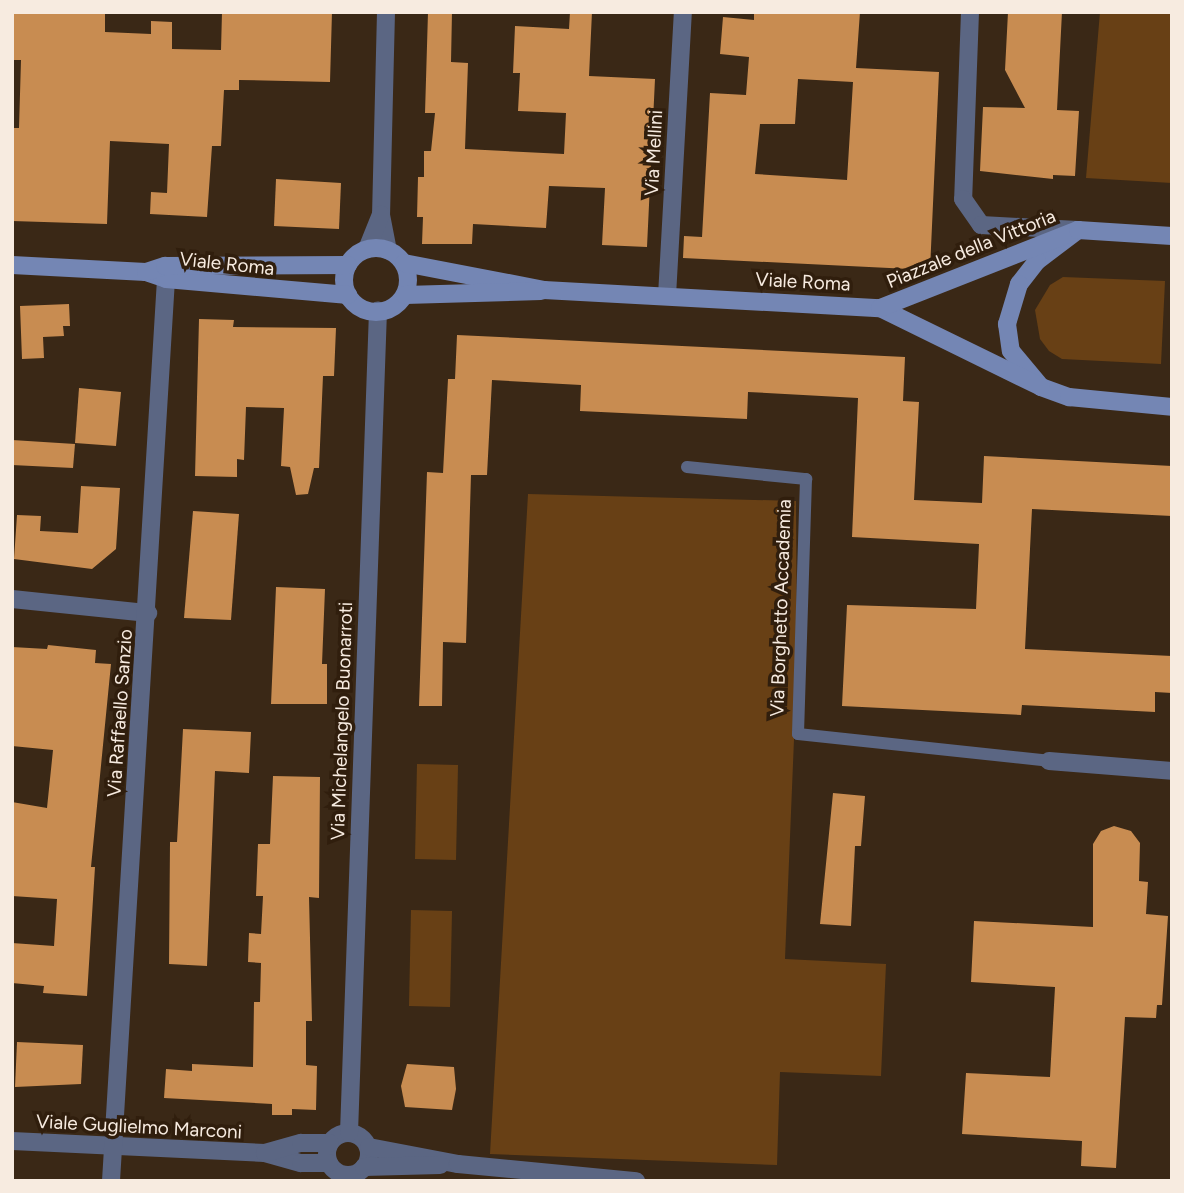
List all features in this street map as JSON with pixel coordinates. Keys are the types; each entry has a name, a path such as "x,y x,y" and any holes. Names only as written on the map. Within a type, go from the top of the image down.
{"main road":[{"name":"Piazzale della Vittoria","path":"880,307 1078,230 1172,236"},
{"name":"Piazzale della Vittoria","path":"1041,387 1011,351 1010,306 1037,261 1078,230"},
{"path":"367,249 388,250 404,263 408,284 405,295 389,309 378,312 361,307 348,295 344,280 348,265 367,249"},
{"name":"Viale Roma","path":"404,263 544,290 880,307 1041,387"},
{"name":"Viale Roma","path":"12,265 146,272 166,279 348,295"},
{"name":"Viale Roma","path":"146,272 165,267 348,265"},
{"name":"Viale Roma","path":"405,295 531,294 544,290"},
{"path":"1041,387 1069,397 1172,407"}],"street":[{"path":"386,12 381,215 388,250"},
{"name":"Via Mellini","path":"667,296 683,12"},
{"path":"970,12 963,199 981,225 1078,230"},
{"path":"367,249 381,215"},
{"name":"Via Raffaello Sanzio","path":"111,1181 148,613 166,279"},
{"name":"Via Michelangelo Buonarroti","path":"349,1133 378,312"},
{"path":"12,599 148,613"},
{"name":"Via Borghetto Accademia","path":"1049,761 1172,771"},
{"path":"349,1133 359,1135 369,1147 348,1173 330,1143 349,1133"},
{"name":"Viale Guglielmo Marconi","path":"12,1141 113,1149 265,1153 348,1173 458,1164"},
{"name":"Viale Guglielmo Marconi","path":"265,1153 301,1143 330,1143"},
{"name":"Viale Guglielmo Marconi","path":"369,1147 458,1164 636,1181"}],"lane":[{"name":"Via Borghetto Accademia","path":"687,467 806,479 798,734 1049,761"}],"shaded area":[{"path":"1100,12 1172,12 1172,183 1086,178"},
{"path":"1063,277 1165,281 1161,364 1062,359 1049,351 1040,339 1035,310 1050,285"},
{"path":"528,494 796,501 797,666 785,959 886,964 881,1076 780,1072 777,1165 490,1154"},
{"path":"417,764 458,765 456,860 415,859"},
{"path":"411,910 452,911 450,1007 409,1006"}],"building":[{"path":"12,12 105,12 105,32 151,34 151,21 172,22 172,49 221,50 222,12 332,12 330,82 239,80 239,90 224,90 221,146 212,146 207,217 150,214 151,192 167,193 169,144 110,141 107,224 12,221 12,128 19,128 21,60 12,60"},
{"path":"428,12 452,12 451,62 468,63 465,149 564,154 566,113 518,111 520,73 513,73 515,26 569,29 570,12 592,12 589,76 655,79 647,247 602,245 605,188 549,186 546,228 473,224 472,244 422,244 423,217 417,217 418,177 424,177 424,151 431,151 435,113 425,113"},
{"path":"754,12 860,12 856,68 939,72 930,270 683,258 684,236 702,237 710,93 746,95 749,57 720,54 723,17 754,20","holes":["798,79 853,82 847,180 755,174 760,124 795,124"]},
{"path":"1008,12 1062,12 1057,110 1079,111 1075,176 1053,175 1053,179 980,171 983,107 1025,108 1005,70"},
{"path":"276,179 341,183 339,229 274,226"},
{"path":"69,304 70,326 63,326 64,336 43,337 44,358 22,359 20,306"},
{"path":"199,319 234,320 233,327 336,328 334,376 323,376 319,468 314,468 308,494 296,495 290,467 281,466 284,408 246,407 244,460 237,459 237,477 195,476"},
{"path":"457,335 905,357 903,401 919,402 914,500 982,503 984,456 1172,466 1172,516 1032,509 1025,649 1172,656 1172,693 1155,692 1155,712 1022,705 1021,715 842,706 847,605 976,609 979,544 852,537 858,398 748,392 747,419 580,411 581,385 492,380 487,475 471,475 466,643 443,642 442,706 419,706 427,472 443,473 448,379 455,379"},
{"path":"79,388 121,392 116,446 75,443"},
{"path":"12,440 75,444 73,468 12,465"},
{"path":"81,486 120,488 116,549 92,569 14,559 17,515 41,516 40,531 78,533"},
{"path":"193,511 239,514 231,620 184,618"},
{"path":"276,587 325,589 322,664 327,664 327,704 271,704"},
{"path":"48,645 96,650 95,663 111,664 91,867 95,867 87,996 43,993 44,986 12,983 12,943 54,946 57,899 12,896 12,802 47,808 53,750 12,746 12,647 47,649"},
{"path":"183,729 251,732 249,773 215,771 207,966 169,964 170,842 177,842"},
{"path":"273,776 320,777 319,898 309,897 312,1021 306,1021 306,1065 317,1066 316,1110 292,1109 292,1115 272,1115 272,1104 164,1098 166,1069 192,1071 192,1064 253,1067 254,1002 260,1002 261,963 248,962 249,933 261,934 263,896 256,896 258,844 270,844"},
{"path":"833,793 865,796 861,846 855,846 851,926 820,924"},
{"path":"1114,826 1131,831 1140,843 1139,881 1148,882 1146,914 1168,916 1162,1005 1157,1005 1156,1018 1125,1017 1116,1168 1081,1166 1082,1141 962,1134 966,1073 1050,1077 1055,987 971,982 974,921 1093,927 1093,844 1101,831"},
{"path":"17,1042 83,1045 81,1084 15,1087"},
{"path":"407,1064 454,1067 456,1089 452,1110 405,1107 401,1086"}]}
